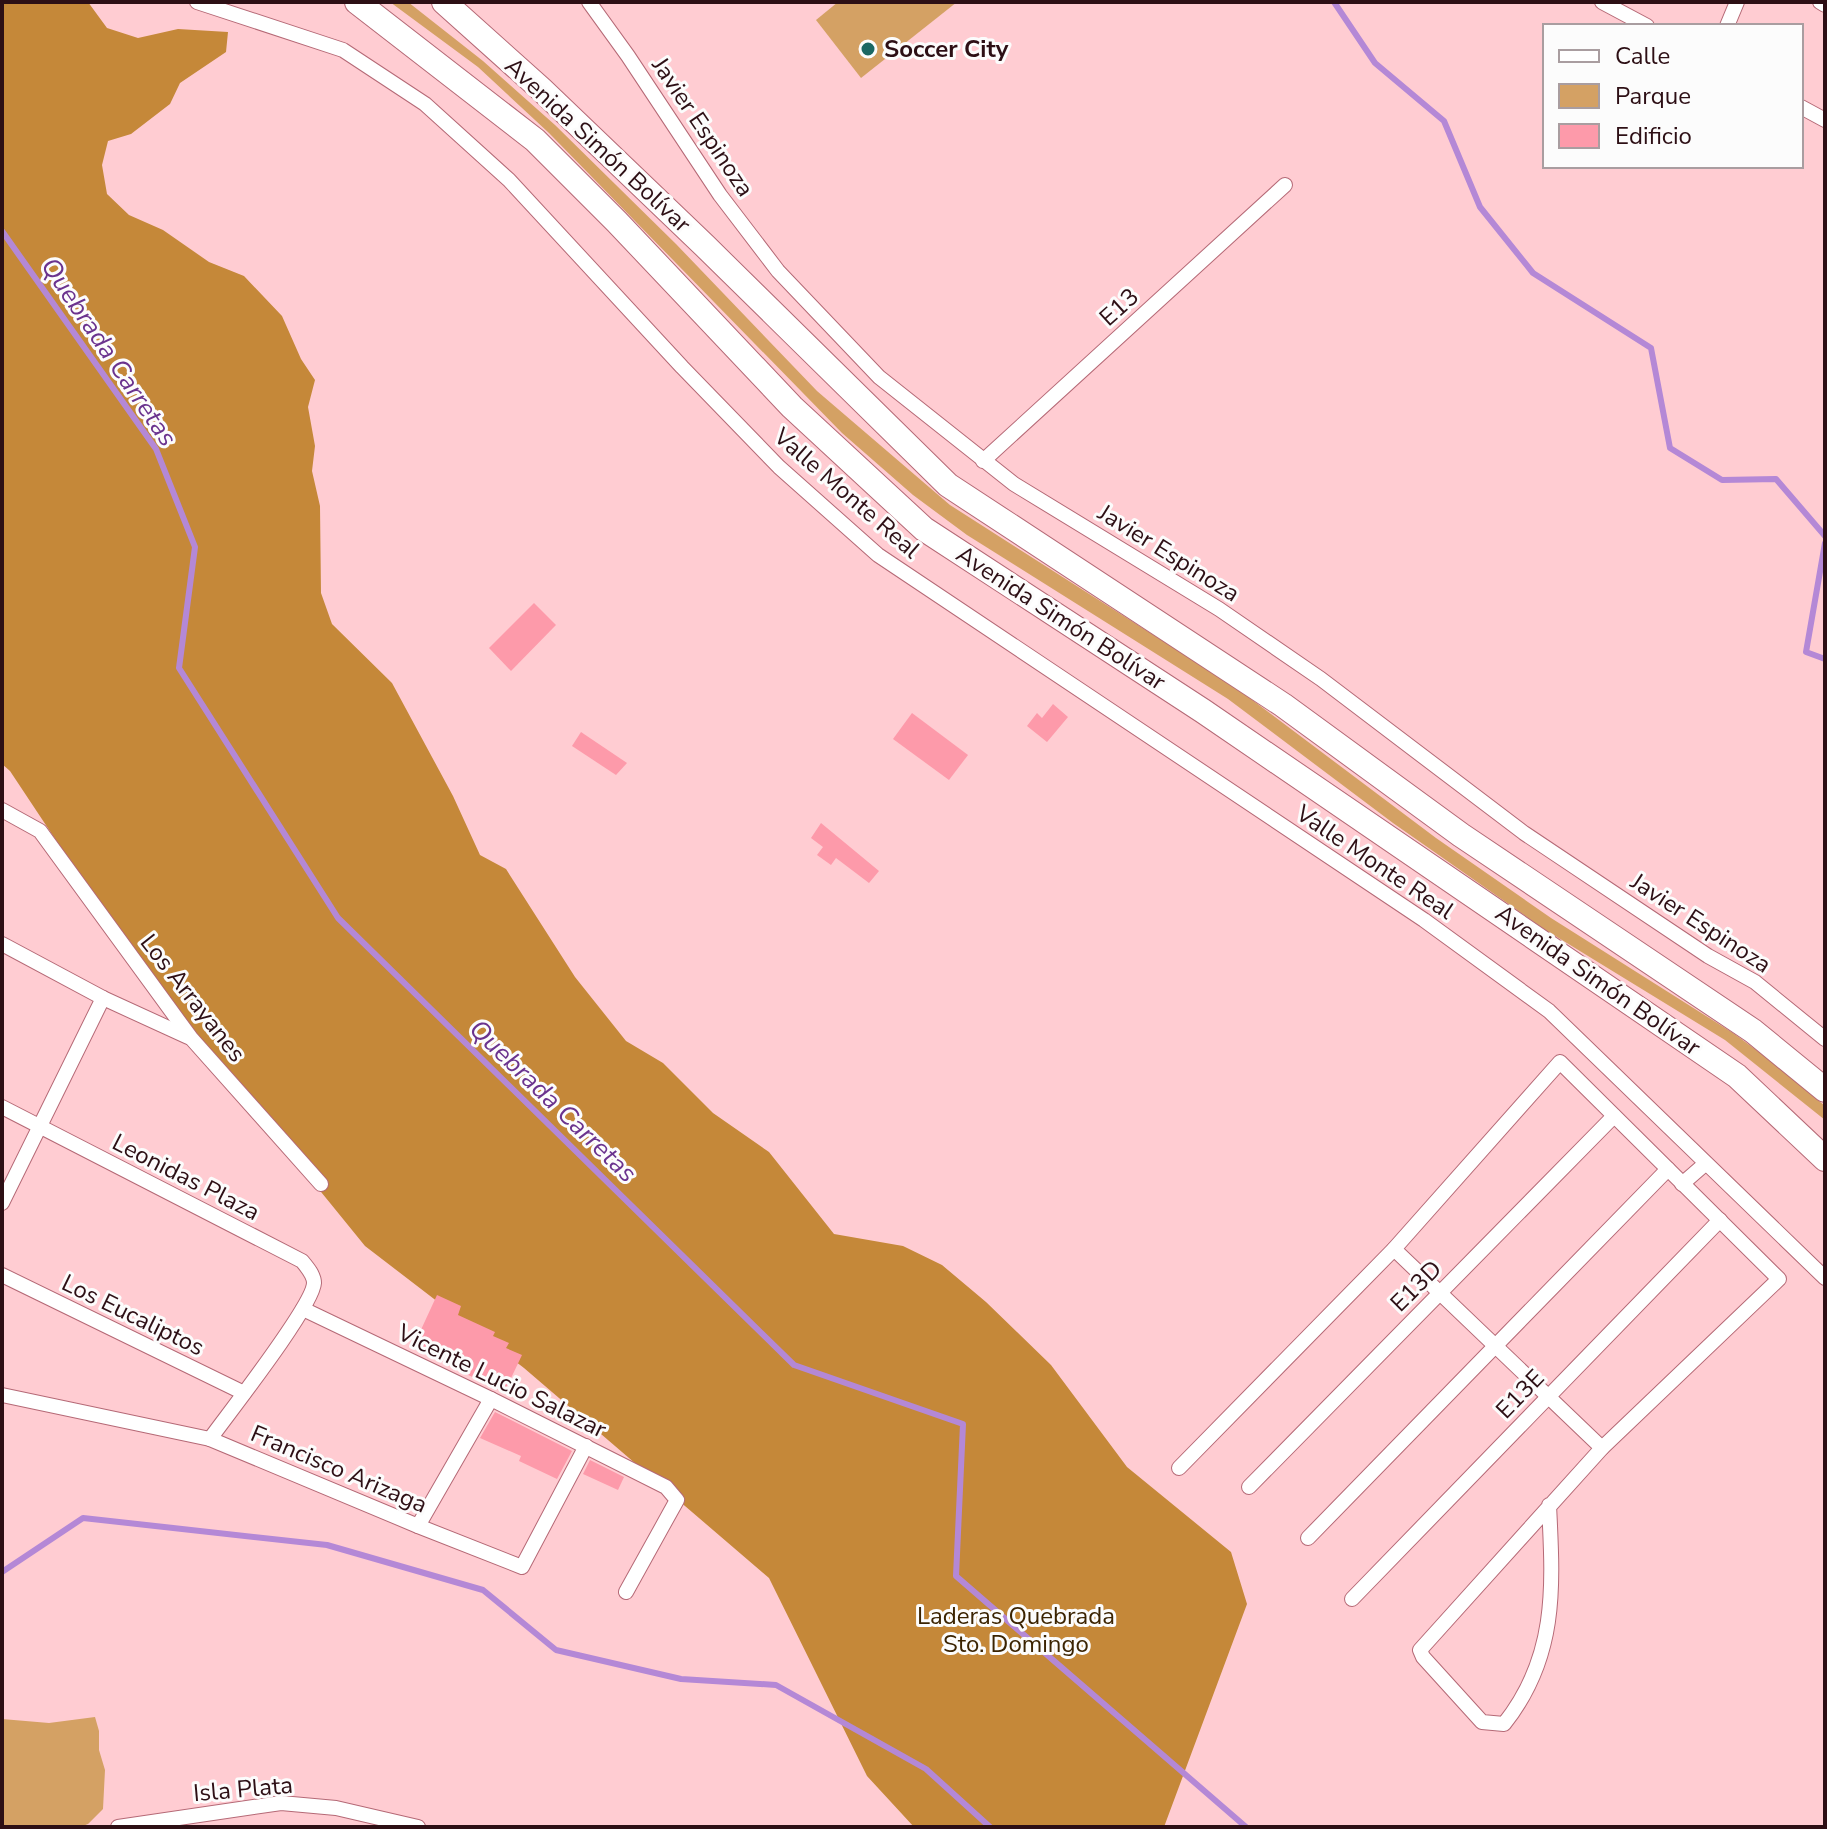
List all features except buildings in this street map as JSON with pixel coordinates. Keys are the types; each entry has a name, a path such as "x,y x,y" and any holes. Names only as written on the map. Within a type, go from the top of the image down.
{"highway":[{"name":"Avenida Simón Bolívar","path":"357,2 535,140 792,407 924,529 1216,719 1737,1076 1825,1159"},
{"name":"Avenida Simón Bolívar","path":"444,2 606,152 948,485 1283,705 1461,835 1753,1031 1825,1090"}],"street":[{"name":"Valle Monte Real","path":"197,2 343,50 425,104 509,180 779,467 878,555 1437,929 1549,1011 1825,1278"},
{"name":"Javier Espinoza","path":"589,2 720,195 778,271 879,377 1014,484 1229,617 1321,679 1524,833 1708,956 1755,982 1825,1039"},
{"path":"1602,2 1643,24"},
{"path":"1728,24 1737,2"},
{"path":"1803,108 1825,120"},
{"name":"E13","path":"983,461 1285,185"},
{"name":"Los Arrayanes","path":"2,810 40,831 191,1038 321,1184"},
{"path":"2,944 103,998 191,1038"},
{"path":"2,1203 103,998"},
{"path":"1179,1468 1394,1249 1560,1062 1779,1279 1602,1448 1549,1505 1420,1650 1482,1722 1504,1724 1515,1710 1545,1643 1553,1589 1549,1505"},
{"name":"Leonidas Plaza","path":"2,1107 302,1261 314,1284 303,1309"},
{"name":"E13D","path":"1249,1487 1614,1116"},
{"path":"1308,1538 1495,1346 1663,1164 1680,1139"},
{"path":"1682,1184 1705,1164"},
{"name":"E13E","path":"1352,1599 1720,1220"},
{"path":"1394,1249 1602,1448"},
{"name":"Los Eucaliptos","path":"2,1275 244,1393"},
{"path":"210,1439 303,1309"},
{"name":"Vicente Lucio Salazar","path":"303,1309 666,1487 677,1500 626,1592"},
{"name":"Francisco Arizaga","path":"2,1395 210,1439 522,1567 586,1446"},
{"path":"418,1526 491,1399"},
{"name":"Isla Plata","path":"122,1827 281,1803 336,1808 418,1827"}],"green space":[{"name":"Laderas Quebrada Sto. Domingo","path":"2,2 88,2 107,28 138,38 178,29 228,32 226,52 180,83 170,104 131,134 108,141 102,165 107,194 129,215 163,230 209,262 244,276 282,316 301,359 315,380 308,407 315,446 312,471 320,506 321,593 332,624 392,683 453,796 480,855 506,869 575,977 626,1041 663,1063 713,1113 769,1152 834,1234 903,1246 942,1265 986,1302 1051,1365 1127,1467 1231,1552 1247,1604 1164,1827 914,1827 867,1776 769,1578 524,1368 365,1246 235,1086 180,1027 10,771 2,764"},
{"path":"390,2 408,2 483,61 555,125 676,244 817,391 950,505 1235,687 1436,838 1551,918 1733,1033 1825,1106 1825,1120 1725,1040 1544,929 1393,823 1228,699 967,535 913,495 842,433 549,133 478,67"},
{"name":"Soccer City","path":"838,2 957,2 861,78 816,20"},
{"path":"95,1717 105,1770 103,1809 88,1824 80,1827 2,1827 2,1719 49,1723"}],"waterway":[{"path":"1334,2 1375,63 1444,121 1480,207 1533,273 1651,348 1670,448 1722,480 1776,479 1825,536"},
{"name":"Quebrada Carretas","path":"2,231 156,449 195,547 179,668 338,918 794,1365 963,1424 956,1576 1246,1827"},
{"path":"1825,543 1806,652 1825,659"},
{"path":"2,1572 83,1518 327,1545 483,1590 556,1650 681,1679 776,1685 926,1769 990,1827"}],"place":[{"name":"Soccer City","path":"868,49"}]}
